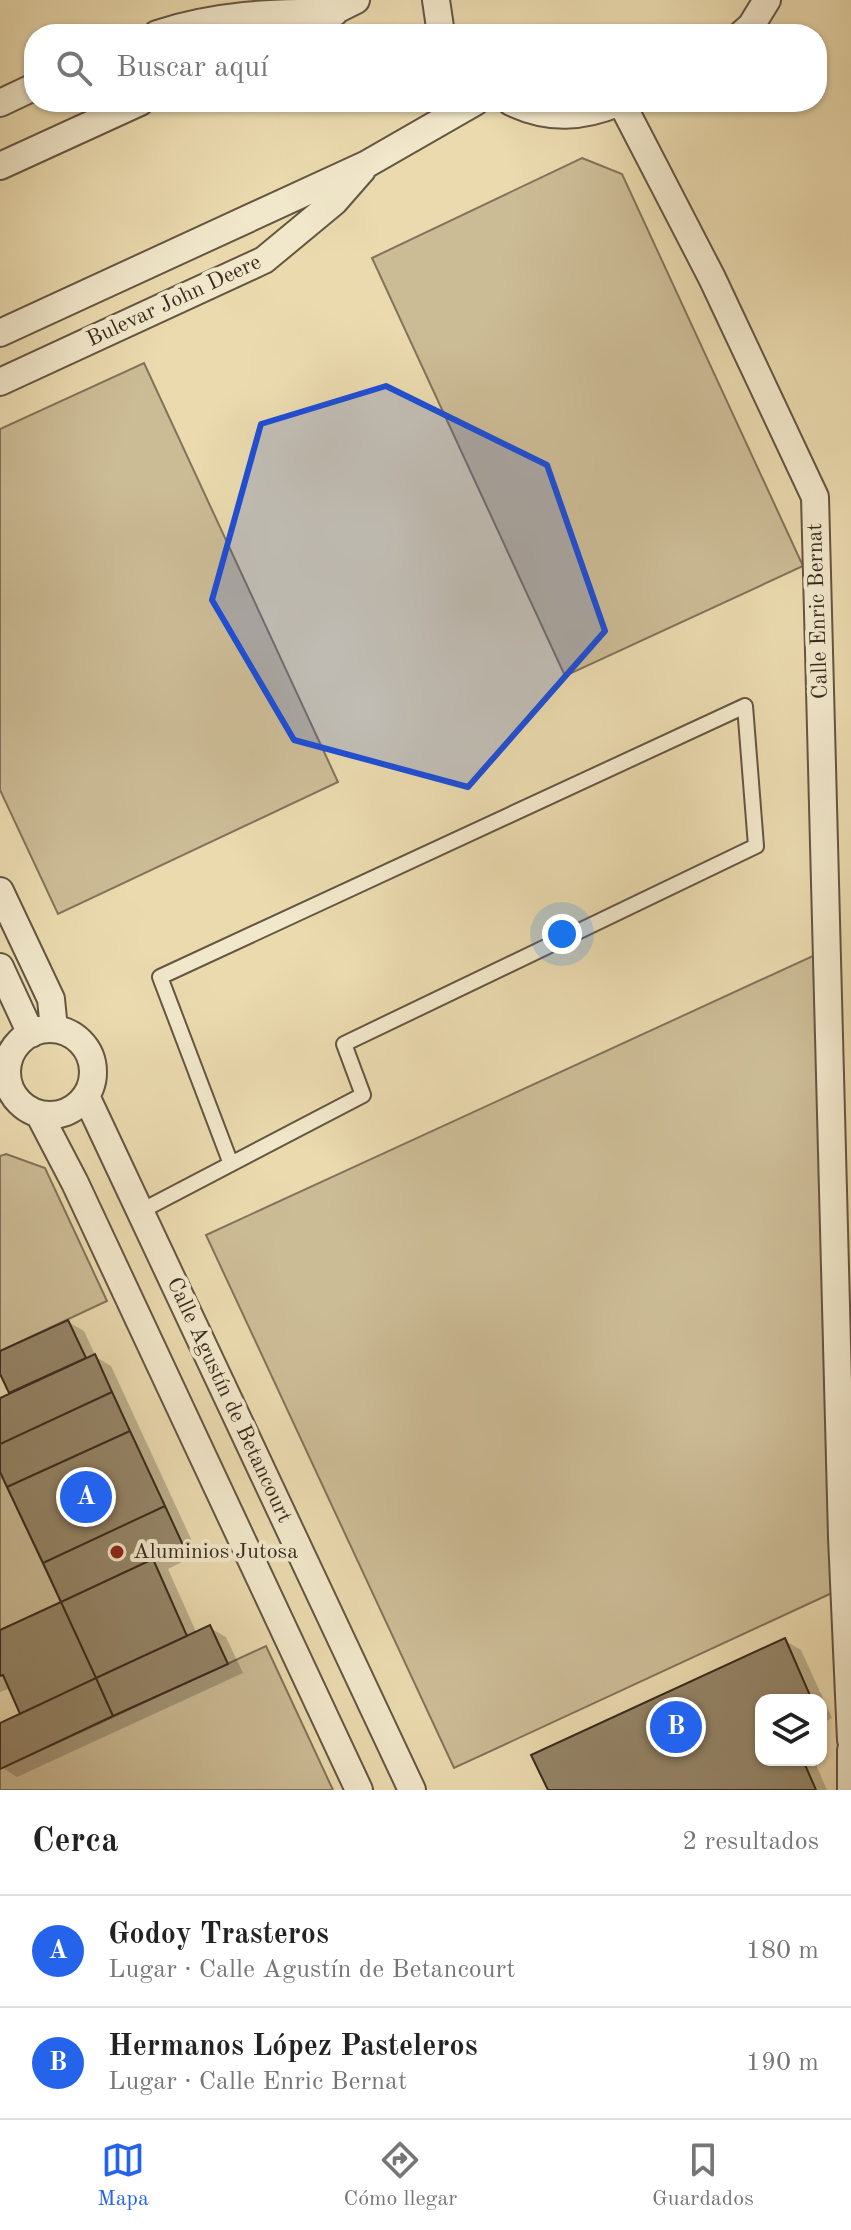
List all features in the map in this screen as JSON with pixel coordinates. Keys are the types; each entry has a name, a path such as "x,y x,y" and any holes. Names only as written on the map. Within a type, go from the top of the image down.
{"street":[{"path":"436,0 440,24"},
{"path":"752,24 767,0"},
{"path":"187,24 268,12 345,6"},
{"path":"308,24 345,6"},
{"path":"0,103 24,92"},
{"path":"0,166 118,112"},
{"name":"Bulevar John Deere","path":"0,333 367,164 458,112"},
{"path":"546,112 563,117 595,112"},
{"name":"Calle Enric Bernat","path":"625,112 712,278 815,497 840,1476 851,1740"},
{"name":"Bulevar John Deere","path":"0,382 264,260 334,202 367,164"},
{"path":"0,891 51,999 42,1032"},
{"path":"0,967 42,1032"},
{"path":"39,1114 65,1113 86,1096 92,1083 89,1054 68,1033 42,1032 12,1051 6,1092 39,1114 70,1171 359,1790"},
{"name":"Calle Agustín de Betancourt","path":"86,1096 412,1790"},
{"path":"851,1750 851,1790"}],"lane":[{"path":"141,1211 231,1164 363,1095 344,1044 756,846 745,706 160,977 231,1164"}],"highlighted area":[{"path":"386,386 547,465 605,631 468,787 294,740 212,600 261,424"}],"shaded area":[{"path":"582,158 622,174 803,566 565,676 372,258"},
{"path":"144,363 338,782 58,914 0,790 0,429"},
{"path":"815,955 834,1592 454,1768 206,1235"},
{"path":"6,1154 45,1168 107,1301 0,1351 0,1156"},
{"path":"0,1472 61,1602 0,1630"},
{"path":"266,1646 333,1790 0,1790 0,1769"}],"building":[{"path":"68,1320 86,1358 9,1393 0,1374 0,1351"},
{"path":"95,1354 112,1392 0,1444 0,1398"},
{"path":"112,1392 130,1431 7,1487 0,1472 0,1444"},
{"path":"130,1431 165,1506 43,1563 7,1487"},
{"name":"Aluminios Jutosa","path":"165,1506 183,1545 61,1602 43,1563"},
{"path":"153,1559 187,1636 96,1678 61,1602"},
{"path":"61,1602 96,1678 20,1714 3,1675 0,1676 0,1630"},
{"path":"210,1625 228,1664 113,1716 96,1678"},
{"path":"785,1638 809,1694 755,1694 755,1766 806,1766 816,1790 548,1790 531,1755"},
{"path":"96,1678 113,1716 0,1769 0,1723"}],"place":[{"name":"Godoy Trasteros","path":"86,1497"},
{"name":"Aluminios Jutosa","path":"117,1552"},
{"name":"Hermanos López Pasteleros","path":"676,1727"}]}
